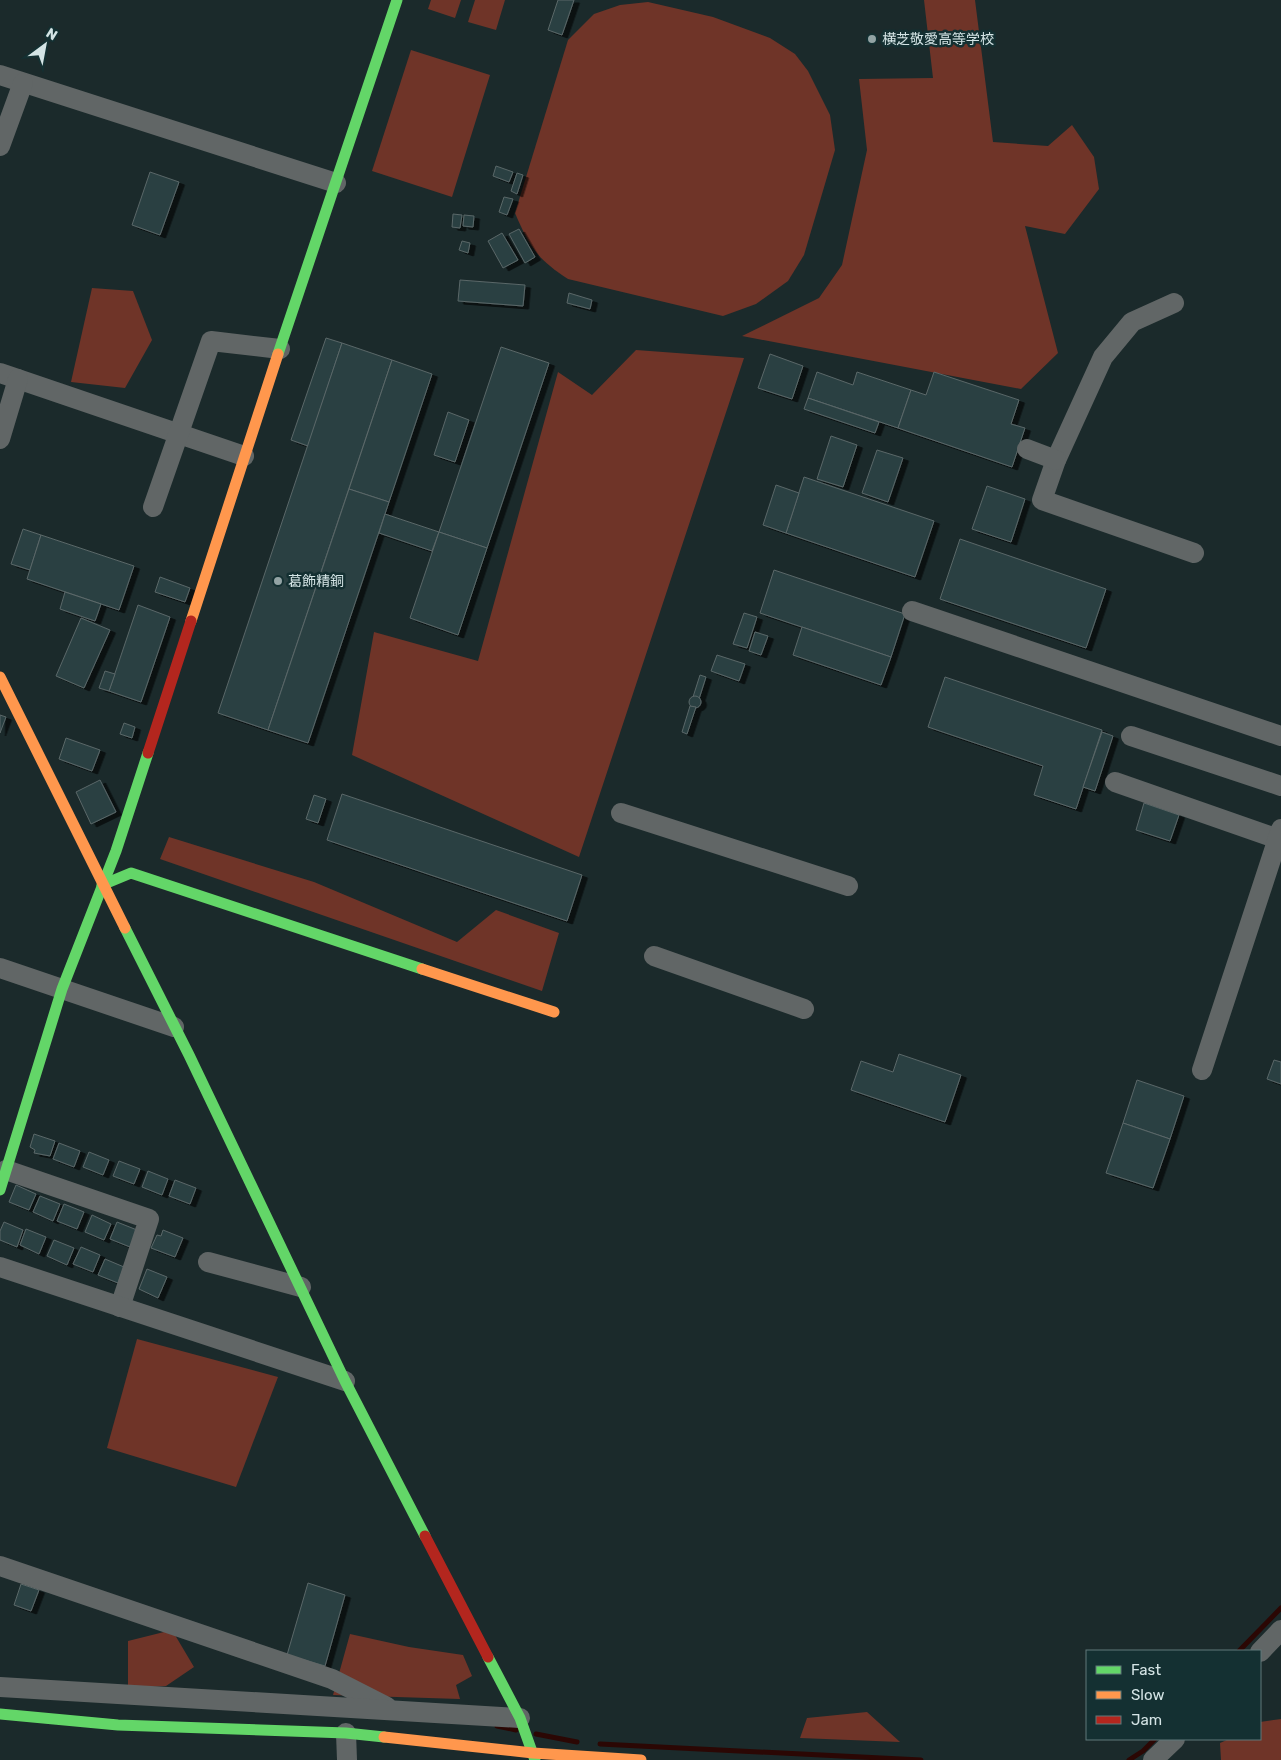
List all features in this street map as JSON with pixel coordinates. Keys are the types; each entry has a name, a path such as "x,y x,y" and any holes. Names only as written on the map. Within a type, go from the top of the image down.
{"street":[{"path":"0,1190 6,1159 62,989 116,851 244,456 397,0"},
{"path":"0,75 336,184"},
{"path":"0,146 23,83"},
{"path":"1174,303 1132,322 1103,357 1056,460 1042,500 1194,553"},
{"path":"153,507 211,340 280,349"},
{"path":"0,439 9,376 244,456"},
{"path":"1027,449 1056,460"},
{"path":"912,611 1281,736"},
{"path":"0,677 174,1027 345,1381 520,1718 534,1756"},
{"path":"1131,736 1281,786"},
{"path":"1115,782 1279,834 1202,1070"},
{"path":"622,813 848,886"},
{"path":"102,885 131,873 554,1012"},
{"path":"654,956 804,1009"},
{"path":"0,968 174,1027"},
{"path":"6,1159 149,1218 120,1306"},
{"path":"208,1262 301,1287"},
{"path":"0,1267 345,1381"},
{"path":"0,1566 332,1679 395,1711"},
{"path":"1261,1651 1281,1630"},
{"path":"0,1687 520,1718"},
{"path":"0,1714 118,1725 346,1733 534,1756 641,1760"},
{"path":"346,1733 347,1760"},
{"path":"1153,1760 1174,1740"}],"shaded area":[{"path":"431,0 461,0 455,18 428,9"},
{"path":"475,0 505,0 496,30 468,22"},
{"path":"924,0 975,0 993,142 1048,146 1072,125 1094,157 1099,189 1065,234 1025,226 1058,353 1021,389 742,336 819,298 842,265 867,150 859,79 933,78"},
{"path":"648,2 713,17 770,38 795,54 808,71 830,115 835,150 804,255 788,281 756,304 723,316 568,279 557,272 535,251 515,213 568,40 594,14 620,5"},
{"path":"411,50 490,75 452,197 372,171"},
{"path":"92,288 133,291 152,340 125,388 71,382"},
{"path":"636,350 744,358 579,857 352,755 374,632 478,661 558,372 592,395"},
{"path":"169,837 314,882 457,942 496,910 559,933 542,991 160,859"},
{"path":"137,1339 278,1377 236,1487 107,1448"},
{"path":"172,1630 194,1667 166,1686 128,1688 128,1641"},
{"path":"350,1634 409,1647 463,1655 472,1676 456,1685 460,1699 333,1695"},
{"path":"867,1712 900,1742 800,1738 807,1718"},
{"path":"1281,1719 1281,1760 1221,1760 1220,1743 1227,1740 1261,1740 1261,1722"}],"building":[{"path":"558,0 574,0 562,35 548,30"},
{"path":"496,166 513,172 509,182 493,176"},
{"path":"150,172 179,182 160,235 132,225"},
{"path":"517,173 523,175 517,194 511,191"},
{"path":"504,197 513,199 507,215 499,212"},
{"path":"453,214 462,215 460,228 452,227"},
{"path":"464,215 474,216 473,227 463,226"},
{"path":"519,229 535,257 525,263 509,234"},
{"path":"502,233 518,260 503,268 488,241"},
{"path":"462,241 470,243 468,253 459,250"},
{"path":"460,280 525,285 523,306 458,301"},
{"path":"569,293 592,300 590,309 567,303"},
{"path":"326,338 342,343 308,446 291,440"},
{"path":"342,343 392,360 268,730 218,713"},
{"path":"501,347 549,363 487,548 439,532"},
{"path":"770,354 803,366 792,399 758,388"},
{"path":"392,360 432,374 389,502 349,489"},
{"path":"817,372 853,385 857,372 911,390 898,428 808,398"},
{"path":"934,372 1019,400 1011,424 1025,428 1012,467 898,428 911,390 926,395"},
{"path":"808,398 879,422 875,433 804,409"},
{"path":"448,412 469,420 455,462 434,455"},
{"path":"831,436 857,445 843,487 817,479"},
{"path":"877,450 903,458 888,502 862,493"},
{"path":"804,477 934,521 915,577 786,533"},
{"path":"776,485 799,493 786,533 763,525"},
{"path":"987,486 1025,499 1011,542 972,529"},
{"path":"349,489 389,502 308,743 268,730"},
{"path":"385,514 439,532 432,551 379,533"},
{"path":"23,529 41,535 30,570 11,564"},
{"path":"439,532 487,548 458,635 410,618"},
{"path":"41,535 134,566 119,610 27,579"},
{"path":"960,539 1106,589 1086,648 940,599"},
{"path":"774,570 905,614 891,657 760,613"},
{"path":"160,577 190,588 185,602 155,592"},
{"path":"65,592 101,604 95,621 60,609"},
{"path":"138,605 170,617 141,702 109,691"},
{"path":"744,613 757,617 747,648 733,644"},
{"path":"81,618 110,630 84,688 56,676"},
{"path":"802,627 891,657 881,685 793,655"},
{"path":"755,632 768,636 761,655 749,651"},
{"path":"717,655 745,664 739,681 711,671"},
{"path":"105,671 115,674 109,691 99,688"},
{"path":"700,675 706,677 699,699 693,697"},
{"path":"945,677 1102,730 1076,809 1034,795 1043,766 928,727"},
{"path":"695,696 701,702 695,708 689,702"},
{"path":"690,706 696,707 687,734 682,732"},
{"path":"0,715 6,717 0,733"},
{"path":"124,723 135,727 132,738 120,734"},
{"path":"1102,732 1113,736 1095,791 1083,787"},
{"path":"66,738 100,750 92,771 59,759"},
{"path":"100,780 116,812 91,824 76,792"},
{"path":"342,794 582,875 567,921 327,840"},
{"path":"314,795 326,799 318,823 306,819"},
{"path":"1144,803 1179,815 1170,841 1136,830"},
{"path":"899,1054 961,1075 945,1122 851,1090 861,1061 893,1072"},
{"path":"1274,1060 1281,1062 1281,1084 1267,1079"},
{"path":"1137,1080 1184,1096 1170,1139 1123,1123"},
{"path":"1123,1123 1170,1139 1153,1188 1106,1173"},
{"path":"34,1134 55,1141 50,1156 34,1153 35,1150 30,1147"},
{"path":"59,1143 80,1151 74,1167 53,1159"},
{"path":"89,1152 109,1160 103,1175 83,1167"},
{"path":"119,1161 140,1169 134,1184 113,1176"},
{"path":"148,1171 168,1179 162,1195 142,1187"},
{"path":"175,1180 196,1188 190,1204 169,1196"},
{"path":"16,1185 36,1194 29,1210 9,1202"},
{"path":"40,1196 60,1204 53,1221 33,1212"},
{"path":"64,1204 84,1212 77,1229 57,1221"},
{"path":"92,1215 111,1224 104,1240 85,1232"},
{"path":"4,1222 23,1230 17,1247 0,1240 0,1231"},
{"path":"117,1222 137,1230 130,1247 110,1239"},
{"path":"26,1229 46,1237 39,1254 20,1245"},
{"path":"163,1230 183,1238 175,1257 151,1248 157,1235 161,1236"},
{"path":"54,1240 74,1248 67,1265 47,1256"},
{"path":"81,1247 100,1255 93,1272 73,1264"},
{"path":"105,1259 124,1267 118,1283 98,1275"},
{"path":"147,1269 167,1277 158,1298 139,1289"},
{"path":"308,1583 345,1595 325,1666 287,1655"},
{"path":"21,1584 39,1590 31,1611 14,1605"}],"waterway":[{"path":"1240,1650 1281,1608"},
{"path":"497,1726 516,1730"},
{"path":"536,1734 577,1742"},
{"path":"1129,1760 1143,1751 1154,1740"},
{"path":"600,1744 921,1760"}],"traffic: fast":[{"path":"278,354 397,0"},
{"path":"0,1190 62,989 116,851 148,753"},
{"path":"102,885 131,873 422,969"},
{"path":"125,928 189,1055 345,1381 425,1536"},
{"path":"488,1657 520,1718 535,1760"},
{"path":"0,1714 118,1725 346,1733 384,1737"}],"traffic: slow":[{"path":"191,621 278,354"},
{"path":"0,677 125,928"},
{"path":"422,969 554,1012"},
{"path":"384,1737 533,1753 641,1760"}],"traffic: jam":[{"path":"148,753 191,621"},
{"path":"425,1536 488,1657"}],"place":[{"name":"横芝敬愛高等学校","path":"872,39"},
{"name":"葛飾精銅","path":"278,581"}]}
